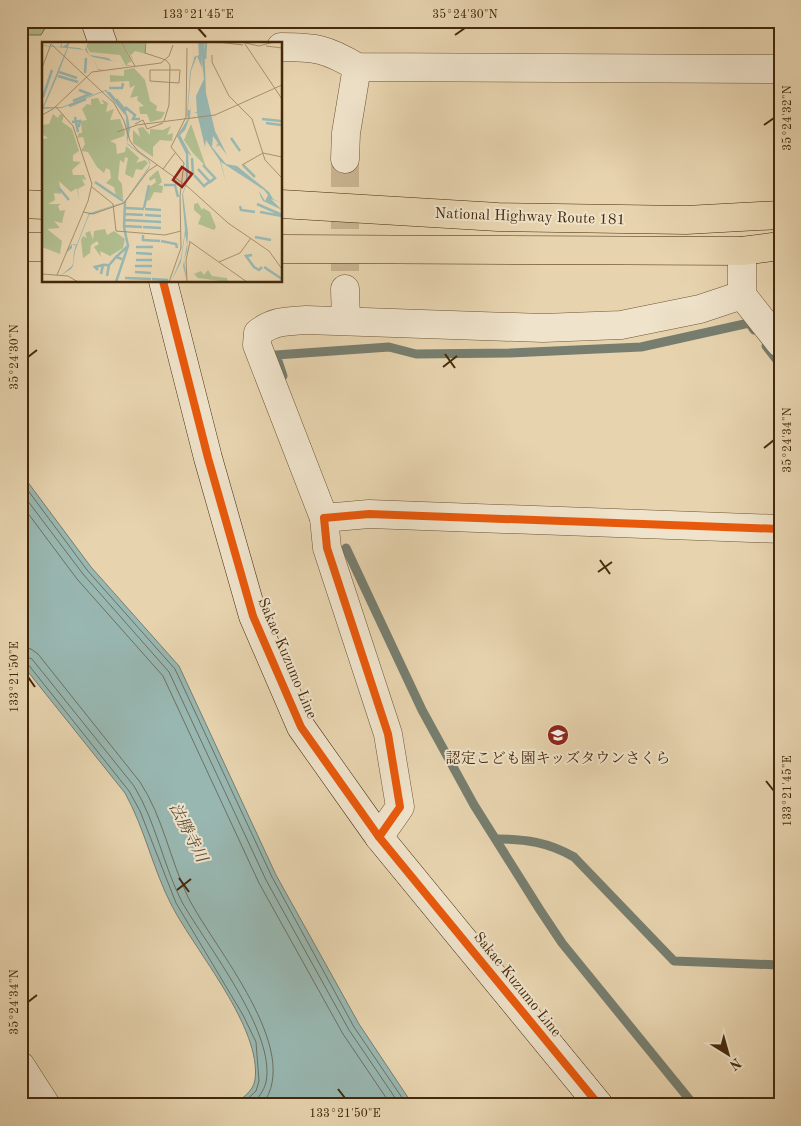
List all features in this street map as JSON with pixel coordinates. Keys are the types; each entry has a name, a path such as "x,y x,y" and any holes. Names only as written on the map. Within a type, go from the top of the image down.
{"highway":[{"path":"21,204 42,205"},
{"name":"National Highway Route 181","path":"282,204 498,217 686,220 780,214"},
{"name":"National Highway Route 181","path":"282,249 742,250 780,246"},
{"path":"21,247 42,248"}],"street":[{"path":"95,21 102,42"},
{"path":"282,46 312,47 334,53 357,67 780,69"},
{"path":"345,159 346,133 357,67"},
{"path":"742,250 742,295 780,344"},
{"name":"Sakae Kuzumo Line","path":"163,282 208,458 253,616 301,727 379,837 599,1105"},
{"path":"345,289 346,320"},
{"path":"379,837 400,807 388,734 327,548 324,518 257,345 258,333 276,322 346,320 542,328 621,325 700,309 742,295"},
{"path":"324,518 369,514 780,529"},
{"path":"21,1066 46,1105"}],"green space":[{"path":"21,21 46,21 47,25 41,35 21,35"},
{"path":"130,21 173,21 133,28"}],"water":[{"name":"法勝寺川","path":"21,473 91,567 179,666 276,875 359,1024 413,1105 233,1105 249,1092 255,1080 254,1059 248,1037 238,1014 172,906 125,793 21,663"}],"waterway":[{"path":"283,376 276,355 389,347 416,354 510,353 641,347 749,323 754,330"},
{"path":"766,346 780,364"},
{"path":"346,548 422,710 474,805 562,943 694,1105"},
{"path":"496,839 536,842 574,857 674,961 780,965"}],"tunnel":[{"path":"345,159 345,289"}],"cycle path":[{"path":"163,282 208,458 253,616 301,727 379,837 599,1105"},
{"path":"379,837 400,807 388,734 327,548 324,518 369,514 780,529"}],"place":[{"name":"認定こども園キッズタウンさくら","path":"558,735"}]}
